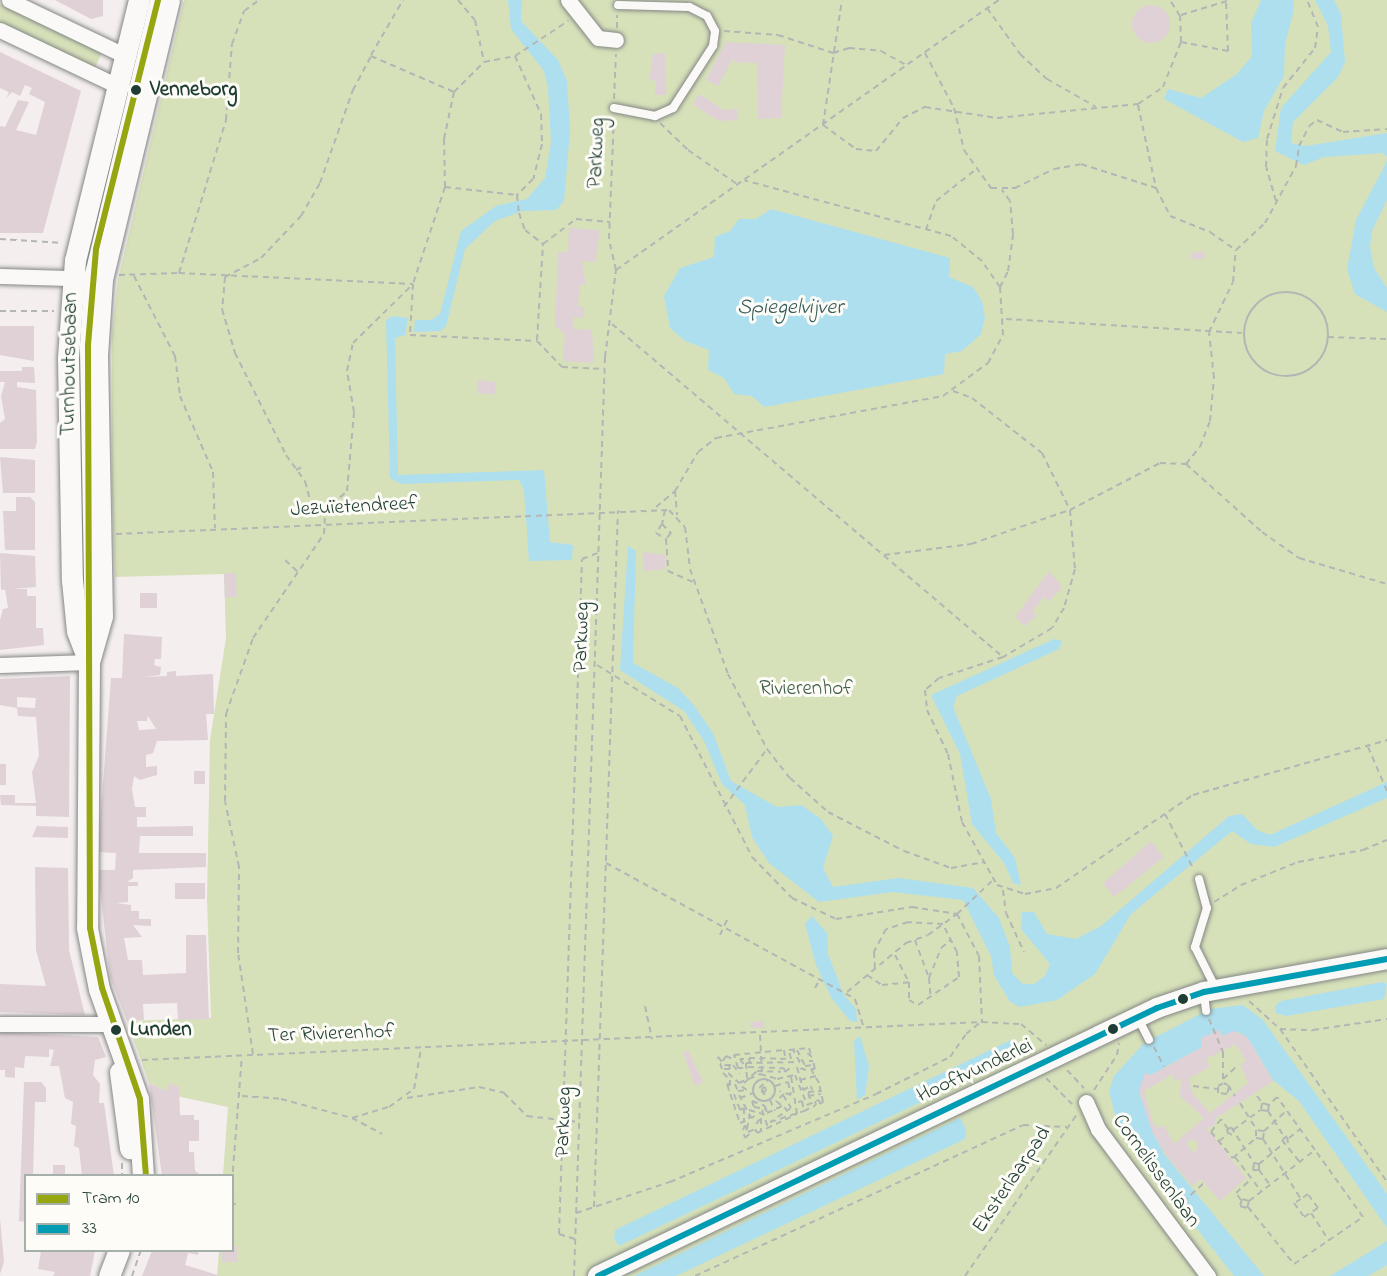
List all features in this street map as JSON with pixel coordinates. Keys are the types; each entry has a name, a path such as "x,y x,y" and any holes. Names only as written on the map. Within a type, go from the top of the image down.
{"main road":[{"name":"Turnhoutsebaan","path":"139,0 116,86 92,277 97,355 102,616 89,662 86,918 94,972 111,1024 130,1057 140,1111 143,1174"},
{"name":"Turnhoutsebaan","path":"89,662 77,631 71,571 68,358 169,0"},
{"name":"Turnhoutsebaan","path":"130,1057 119,1078 131,1174"},
{"path":"109,1276 119,1252"},
{"path":"121,1276 131,1252"}],"street":[{"path":"9,0 124,55"},
{"path":"568,0 598,38 616,40"},
{"path":"0,30 116,86"},
{"path":"0,276 92,277"},
{"path":"0,665 89,662"},
{"name":"Hooftvunderlei","path":"598,1276 1054,1055 1139,1020 1157,1008 1387,959"},
{"path":"0,1024 111,1024"},
{"name":"Cornelissenlaan","path":"1083,1106 1208,1276"}],"lane":[{"name":"Turnhoutsebaan","path":"92,277 154,0"},
{"path":"614,108 655,116 680,100 713,46 716,31 699,10 678,5 618,5"},
{"path":"1199,879 1207,908 1195,947 1209,998"},
{"path":"1139,1020 1149,1040"}],"path":[{"path":"179,273 226,120 232,44 244,11 259,0"},
{"path":"225,277 261,258 301,216 320,183 353,90 403,0"},
{"path":"458,0 475,20 484,62"},
{"path":"823,125 842,0"},
{"path":"616,270 999,0"},
{"path":"823,125 856,149 876,151 903,118 925,107 954,108 997,118 1058,115 1097,107 1138,104 1163,87 1181,42 1180,15 1170,0"},
{"path":"1180,15 1227,0 1228,51 1181,42"},
{"path":"1276,201 1266,167 1267,139 1283,88 1315,48 1318,27 1307,0"},
{"name":"Parkweg","path":"574,1276 602,511 605,369 612,324 616,270 610,222 618,5"},
{"path":"987,8 1020,54 1045,77 1097,107"},
{"path":"579,14 515,56 484,62 454,92 444,139 445,187 413,284 410,335 537,341 562,367 605,369"},
{"path":"716,31 778,35 833,53 849,48 881,51 907,65"},
{"path":"924,52 954,108 964,150 975,170 991,188 1015,188 1054,169 1081,164 1156,188"},
{"path":"371,56 454,92"},
{"path":"515,56 541,114 542,144 533,178 517,195"},
{"path":"1138,104 1156,188 1170,216 1210,232 1236,250"},
{"path":"655,116 668,134 737,184"},
{"path":"1186,464 1200,447 1210,421 1214,378 1209,332 1233,282 1236,250 1265,223 1296,166 1299,146 1317,120 1343,132 1387,129"},
{"path":"926,230 936,201 975,170"},
{"path":"655,508 675,491 698,452 716,438 740,430 953,391 988,363 1006,319 1000,287 969,249 951,236 744,180"},
{"path":"445,187 517,195"},
{"path":"1000,287 1008,271 1014,234 1010,201 1001,188"},
{"path":"517,195 519,213 525,230 543,244"},
{"path":"537,341 543,244 576,219 610,222"},
{"path":"0,239 68,244"},
{"path":"92,277 179,273 225,277 413,284"},
{"path":"134,276 175,356 180,396 213,472 215,529"},
{"path":"225,277 222,309 235,353 314,508 325,512"},
{"path":"325,512 339,503 350,480 354,412 346,372 353,343 413,284"},
{"path":"1288,291 1317,306 1328,337 1316,363 1305,372 1284,376 1263,370 1252,360 1244,333 1246,320 1262,298 1288,291"},
{"path":"0,311 60,311"},
{"path":"1006,319 1244,333"},
{"path":"612,324 740,430 1003,657"},
{"path":"1328,337 1387,339"},
{"path":"953,391 972,398 1042,453 1070,510 1075,568 1064,608 1052,628 1003,657 939,678 925,690 927,710 948,754 962,822 993,880 1004,889 1024,894 1056,888 1165,814 1219,784 1368,747 1387,740"},
{"path":"884,555 971,544 1070,510 1160,463 1186,464 1262,532 1299,558 1387,584"},
{"path":"296,470 304,466"},
{"path":"675,491 678,516 685,527 695,583 728,674 767,749 790,778 828,813 865,833 951,868 984,862"},
{"name":"Jezuïetendreef","path":"108,534 655,508 678,516"},
{"path":"594,1207 618,510"},
{"path":"665,510 662,524 656,533 666,539"},
{"path":"253,1055 238,953 239,867 225,801 225,714 253,638 324,534 325,512"},
{"path":"662,524 671,532 666,539 668,571 695,583"},
{"path":"575,1239 560,1234 582,559 600,552"},
{"path":"285,560 298,572"},
{"path":"596,664 680,716 724,807 764,872 818,913 836,919 912,908 957,914"},
{"path":"1368,747 1387,791"},
{"path":"724,807 767,749"},
{"path":"1165,814 1199,879"},
{"path":"1207,908 1241,885 1298,862 1363,850 1387,840"},
{"path":"606,863 819,981 846,993 859,1003 864,1029"},
{"path":"846,993 895,954 957,914 993,880"},
{"path":"1004,889 1006,913 1024,952"},
{"path":"576,1213 670,1182 876,1094 950,1057 966,1034 982,1022 979,956 957,914"},
{"path":"720,935 728,918"},
{"path":"875,971 874,952 886,929 908,922 943,924"},
{"path":"895,954 909,982 909,1000 918,1005 931,999 959,977 957,952 943,924"},
{"path":"915,940 929,978 931,999"},
{"path":"929,978 941,948 951,940"},
{"path":"867,975 882,985 909,982"},
{"path":"815,988 819,981"},
{"path":"1242,995 1280,1029 1387,1182"},
{"path":"645,1006 652,1039"},
{"path":"1280,1029 1313,1030 1387,1019"},
{"name":"Cornelissenlaan","path":"759,1034 982,1022 1027,1027 1084,1088 1083,1106"},
{"path":"1215,1032 1223,1052 1223,1081 1235,1096"},
{"path":"759,1034 763,1074"},
{"name":"Ter Rivierenhof","path":"130,1057 242,1056 759,1034"},
{"name":"Eksterlaarpad","path":"965,1276 1117,1055 1119,1040"},
{"path":"1149,1040 1164,1067"},
{"path":"744,1083 750,1063 749,1058 790,1059 789,1050 809,1048 812,1057 806,1052"},
{"path":"404,1099 414,1089 421,1049"},
{"path":"735,1060 734,1055 784,1050 785,1056"},
{"path":"750,1063 800,1062 795,1050"},
{"path":"795,1050 805,1065 814,1065"},
{"path":"233,1174 242,1096 242,1056"},
{"path":"723,1061 730,1056 743,1068 784,1068 785,1072 790,1068"},
{"path":"740,1074 718,1057 722,1069 744,1083"},
{"path":"743,1068 740,1059 744,1059"},
{"path":"809,1062 814,1065"},
{"path":"729,1065 724,1075 731,1086"},
{"path":"791,1076 805,1097 807,1105 814,1101 823,1102 821,1092 813,1077 814,1065"},
{"path":"1217,1089 1238,1065"},
{"path":"806,1070 797,1067 803,1090 811,1086 812,1090 821,1092"},
{"path":"762,1068 781,1072"},
{"path":"744,1083 762,1068"},
{"path":"747,1078 763,1074 777,1079 791,1076"},
{"path":"1043,1074 1083,1106"},
{"path":"800,1080 820,1075"},
{"path":"744,1131 760,1131 796,1114 791,1076"},
{"path":"768,1080 775,1086"},
{"path":"753,1093 756,1082 768,1080"},
{"path":"765,1093 759,1088 768,1080"},
{"path":"775,1086 788,1082 791,1095 780,1091"},
{"path":"731,1086 738,1086"},
{"path":"731,1086 729,1091 731,1101 740,1123 746,1121"},
{"path":"729,1091 731,1086"},
{"path":"775,1086 770,1100 775,1111"},
{"path":"1193,1086 1217,1089 1223,1096 1229,1087"},
{"path":"352,1118 404,1099 478,1087 504,1093 527,1116 563,1122 579,1122"},
{"path":"809,1098 812,1090"},
{"path":"805,1097 809,1098 821,1092"},
{"path":"753,1093 740,1096 750,1114 755,1116"},
{"path":"753,1093 758,1100 770,1100"},
{"path":"734,1094 740,1110 744,1108 746,1121"},
{"path":"785,1094 790,1104 787,1110 770,1122 796,1110 804,1111 816,1106 814,1101"},
{"path":"785,1094 776,1101 784,1105 787,1110"},
{"path":"242,1096 281,1099 352,1118 382,1134"},
{"path":"1257,1096 1262,1103 1269,1105"},
{"path":"1300,1162 1268,1111 1269,1105 1277,1097 1287,1110 1363,1217 1294,1264 1248,1207 1249,1201 1300,1162 1315,1150"},
{"path":"798,1102 802,1101 804,1111"},
{"path":"1239,1103 1257,1130 1256,1138"},
{"path":"1261,1110 1262,1103"},
{"path":"768,1127 764,1121 764,1110 775,1111 784,1105"},
{"path":"748,1110 763,1114"},
{"path":"1228,1129 1233,1130 1261,1110 1268,1111"},
{"path":"1287,1110 1264,1131 1263,1138 1301,1199"},
{"path":"750,1114 746,1121 745,1138 752,1131"},
{"path":"1228,1134 1228,1129 1221,1119 1211,1132 1262,1191"},
{"path":"756,1124 755,1121 764,1121"},
{"path":"760,1131 764,1121"},
{"path":"695,1276 1023,1125 1067,1127"},
{"path":"1270,1185 1259,1170 1259,1164 1300,1129"},
{"path":"1233,1130 1233,1135 1243,1149 1254,1163 1259,1164"},
{"path":"1257,1130 1264,1131"},
{"path":"1219,1141 1228,1134 1233,1135"},
{"path":"1234,1157 1256,1138 1263,1138"},
{"path":"1253,1170 1254,1163"},
{"path":"1247,1175 1253,1170 1259,1170"},
{"path":"1248,1207 1242,1208 1241,1200 1235,1191 1251,1179"},
{"path":"1176,1208 1204,1183"},
{"path":"1308,1194 1318,1208 1304,1217 1294,1203 1301,1199 1308,1194"},
{"path":"1241,1200 1249,1201"},
{"path":"234,1201 235,1205"},
{"path":"1311,1213 1329,1242"},
{"path":"132,1276 141,1252"}],"green space":[{"name":"Rivierenhof","path":"184,0 1387,0 1387,1276 217,1276 219,1252 234,1252 234,1174 223,1174 228,1107 176,1096 149,1083 127,1021 211,1018 207,900 210,740 226,638 224,574 115,577 112,491 112,334 118,280"},
{"path":"0,4 102,52 94,69 0,25"}],"water":[{"path":"508,0 522,0 521,21 558,60 567,81 570,130 564,201 556,210 522,211 495,221 465,249 446,326 440,331 414,332 415,320 431,320 440,314 461,231 496,206 527,199 545,178 551,143 548,88 544,71 511,29"},
{"path":"1261,0 1294,0 1293,13 1285,44 1284,76 1264,111 1258,138 1243,142 1164,99 1168,89 1201,98 1237,74 1252,56 1251,23"},
{"path":"1315,0 1334,0 1341,14 1345,62 1338,77 1293,122 1291,143 1306,146 1387,133 1387,157 1383,153 1324,157 1304,165 1275,151 1281,108 1331,52 1328,26"},
{"path":"1387,161 1387,200 1372,231 1370,247 1374,268 1387,288 1387,312 1355,294 1347,269 1356,220"},
{"name":"Spiegelvijver","path":"771,209 950,258 949,277 973,287 982,301 985,318 981,334 962,351 945,354 944,374 764,407 752,396 734,394 724,378 708,370 709,350 685,341 670,328 664,296 680,268 714,257 715,237 730,231 739,219 756,219"},
{"path":"393,316 408,318 405,335 395,338 398,475 544,470 550,542 573,545 572,560 529,561 524,490 519,480 401,484 390,478 386,320"},
{"path":"628,546 636,551 633,663 678,688 693,704 713,733 731,781 777,807 801,805 821,819 833,836 823,868 833,887 899,878 973,888 999,918 1010,947 1012,973 1023,984 1034,984 1045,976 1050,964 1021,929 1022,912 1034,912 1047,934 1076,939 1101,926 1229,816 1242,814 1257,830 1270,835 1387,782 1387,798 1274,847 1251,844 1232,831 1131,914 1095,974 1057,1000 1020,1007 1010,1002 994,975 991,956 963,900 893,892 819,902 769,863 752,837 745,805 722,784 704,741 684,711 620,670"},
{"path":"1054,639 1062,641 1059,649 957,696 953,707 991,799 996,833 1015,858 1021,885 1013,883 1004,863 972,824 960,754 931,695"},
{"path":"812,916 827,933 828,954 844,995 856,1009 857,1022 850,1021 832,999 816,965 805,924"},
{"path":"1382,982 1387,984 1384,999 1286,1016 1276,1013 1275,1006 1281,1001"},
{"path":"1243,1005 1263,1020 1387,1194 1387,1228 1299,1101 1273,1080 1247,1037 1238,1032 1222,1036 1219,1030 1202,1047 1151,1075 1145,1073 1140,1096 1164,1154 1264,1276 1234,1276 1135,1150 1115,1115 1109,1091 1114,1076 1144,1043 1210,1009"},
{"path":"860,1036 869,1066 865,1095 857,1100 854,1041"},
{"path":"1011,1040 1018,1042 1024,1053 619,1246 614,1239 615,1230"},
{"path":"960,1118 966,1129 965,1139 676,1276 634,1276"},
{"path":"1387,1241 1387,1265 1368,1276 1330,1276"}],"building":[{"path":"55,0 103,0 103,16 91,19"},
{"path":"1151,5 1165,10 1170,24 1165,38 1151,43 1137,38 1132,24 1137,10"},
{"path":"726,42 785,45 781,118 758,119 757,63 734,62 734,57 718,86 706,80"},
{"path":"0,52 81,91 43,233 0,233 0,126 5,127 18,100 29,102 16,130 36,135 45,102 29,94 32,88 25,85 20,96 12,92 6,98 9,92 0,88"},
{"path":"665,53 666,95 655,95 656,81 649,80 653,54"},
{"path":"699,94 724,110 737,109 738,120 719,121 693,105"},
{"path":"569,228 600,230 595,262 582,261 586,285 580,285 578,306 584,307 584,318 574,317 573,329 592,330 594,363 563,361 565,335 555,326 558,252 568,252"},
{"path":"1204,251 1205,258 1191,260 1190,253"},
{"path":"0,326 34,326 34,361 0,355"},
{"path":"22,367 34,367 35,383 17,382 17,387 36,390 37,442 35,449 0,449 0,423 5,419 1,396 5,382 0,382 0,371 22,371"},
{"path":"478,380 496,382 495,395 477,393"},
{"path":"0,457 35,460 35,493 3,493"},
{"path":"16,497 30,497 35,502 35,550 5,550 3,511 16,511"},
{"path":"643,552 665,555 665,569 644,571"},
{"path":"0,553 35,556 36,587 1,590"},
{"path":"1049,571 1062,587 1049,601 1044,597 1033,611 1037,615 1025,626 1015,617"},
{"path":"224,573 236,573 237,597 225,597"},
{"path":"5,589 27,589 27,596 36,596 36,628 43,628 44,645 0,650 0,620 3,609 8,608"},
{"path":"140,593 157,593 157,608 140,608"},
{"path":"124,634 162,637 161,659 155,659 154,665 161,667 160,675 142,677 167,676 167,672 176,671 176,676 213,674 214,714 206,714 208,740 157,741 153,753 146,755 146,767 157,766 157,775 140,780 134,776 132,789 135,807 146,807 146,817 137,817 137,827 193,826 193,836 140,836 139,853 206,853 206,867 133,870 133,878 127,882 138,882 138,886 128,886 128,902 116,903 131,905 131,911 139,911 139,919 151,919 151,926 133,925 142,937 124,938 128,960 142,960 143,975 186,973 186,935 206,935 209,1019 178,1020 177,1003 143,1004 144,1020 127,1021 110,977 98,870 115,870 116,853 99,852 100,824 111,678 122,678","holes":["148,716 156,729 139,730 137,721 147,721"]},
{"path":"70,676 69,817 36,816 36,806 1,805 0,795 15,795 15,803 36,803 32,772 39,756 36,717 18,716 17,708 0,705 0,679","holes":["17,697 36,698 35,708 17,707"]},
{"path":"0,764 6,764 6,785 0,785"},
{"path":"194,771 205,771 205,784 194,784"},
{"path":"37,826 68,827 68,838 32,837"},
{"path":"1151,841 1164,857 1114,897 1103,883"},
{"path":"35,867 68,868 69,950 85,1015 0,1012 0,984 46,986 36,950"},
{"path":"175,883 205,883 205,899 175,899"},
{"path":"764,1021 764,1028 751,1028 750,1022"},
{"path":"1219,1030 1222,1036 1233,1031 1247,1037 1273,1081 1215,1119 1215,1125 1207,1129 1246,1178 1220,1201 1201,1179 1192,1186 1166,1155 1152,1132 1139,1090 1145,1073 1151,1075 1202,1047 1201,1038","holes":["1236,1044 1246,1061 1240,1064 1248,1083 1210,1113 1191,1091 1190,1078 1210,1067 1206,1059","1173,1074 1174,1082 1181,1078 1180,1096 1204,1118 1174,1144 1164,1125 1158,1128 1153,1123 1144,1091","1193,1139 1198,1144 1195,1154 1186,1144"]},
{"path":"0,1032 98,1037 106,1057 95,1060 93,1075 100,1084 99,1103 104,1103 114,1174 82,1174 79,1148 74,1146 76,1126 71,1124 73,1102 65,1098 59,1066 50,1066 54,1050 49,1049 49,1057 25,1056 24,1068 15,1067 15,1078 5,1077 5,1070 0,1070"},
{"path":"688,1050 703,1082 695,1086 683,1052"},
{"path":"24,1082 41,1082 46,1088 46,1102 35,1102 33,1174 24,1174 24,1222 19,1221"},
{"path":"149,1083 166,1091 170,1083 179,1087 180,1115 194,1115 194,1120 199,1120 199,1141 189,1141 189,1152 194,1152 195,1171 200,1174 162,1174"},
{"path":"53,1165 65,1165 65,1174 53,1174"},
{"path":"0,1218 4,1262 0,1274"},
{"path":"234,1246 237,1246 237,1262 222,1262 222,1252 234,1252"},
{"path":"41,1252 95,1252 90,1276 53,1276 55,1272 38,1269"},
{"path":"152,1252 199,1252 198,1255 188,1253 185,1265 221,1276 142,1276"}],"tram line":[{"name":"10","path":"146,1174 140,1099 102,988 90,928 88,345 96,249 158,0"}],"transit line":[{"name":"33","path":"598,1276 1157,1008 1204,992 1387,959"}],"place":[{"name":"Venneborg","path":"136,90"},
{"name":"Lunden","path":"116,1030"}]}
